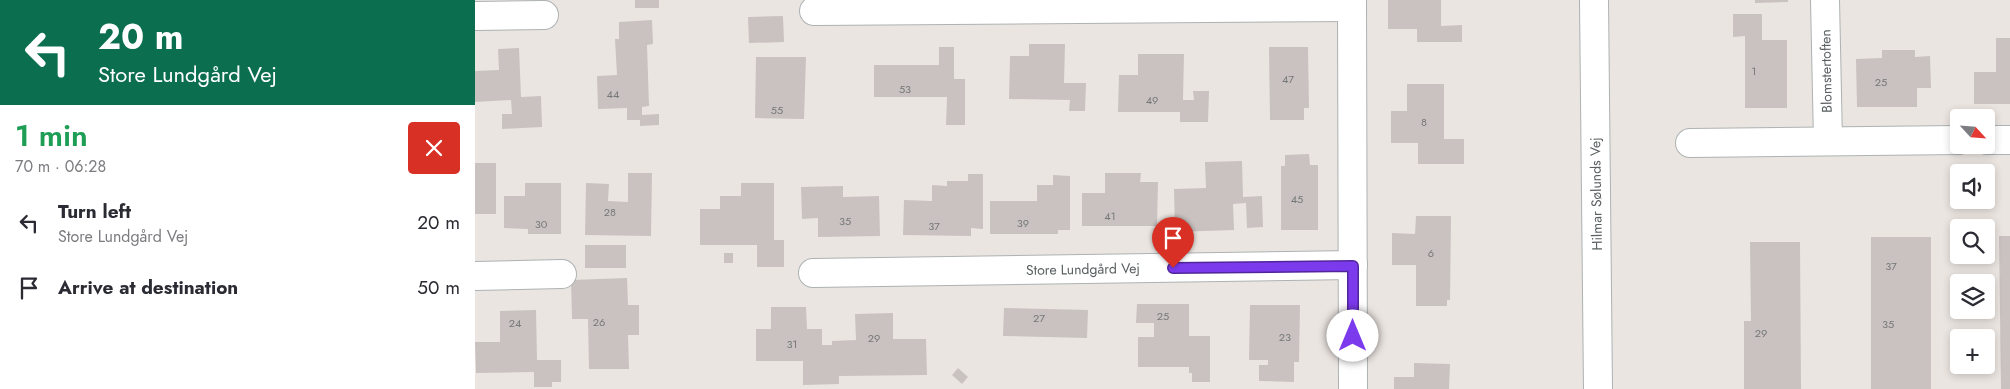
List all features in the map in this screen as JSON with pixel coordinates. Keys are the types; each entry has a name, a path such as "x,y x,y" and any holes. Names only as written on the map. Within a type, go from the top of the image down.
{"street":[{"name":"Hilmar Sølunds Vej","path":"1594,0 1598,389"},
{"name":"Blomstertoften","path":"1825,0 1828,141"},
{"path":"815,10 1352,4 1353,389"},
{"path":"475,16 544,15"},
{"path":"1690,143 1950,140"},
{"path":"1995,140 2010,140"},
{"name":"Store Lundgård Vej","path":"813,273 1353,266"},
{"path":"475,276 562,274"}],"building":[{"path":"635,0 659,0 659,8 635,8"},
{"path":"1388,0 1441,0 1441,26 1462,25 1462,42 1417,42 1417,29 1388,29"},
{"path":"1755,0 1788,0 1788,2 1755,3"},
{"path":"1733,14 1762,14 1762,40 1787,40 1787,108 1745,108 1745,36 1733,37"},
{"path":"783,16 784,42 749,43 748,17"},
{"path":"652,20 653,44 647,45 649,106 642,107 642,115 659,114 659,125 640,126 640,120 627,120 627,108 598,109 597,76 617,75 615,39 619,39 619,22"},
{"path":"1996,38 2010,38 2010,104 1974,104 1974,72 1996,72"},
{"path":"1029,44 1065,44 1064,83 1086,83 1085,111 1069,111 1070,100 1009,99 1010,56 1029,56"},
{"path":"939,47 954,47 954,79 965,79 965,125 946,125 947,97 874,97 874,65 939,65"},
{"path":"1269,47 1308,47 1309,108 1304,108 1304,120 1270,120"},
{"path":"519,48 521,97 541,96 542,127 502,129 502,114 512,114 511,100 475,102 475,71 499,70 498,49"},
{"path":"1882,50 1915,50 1915,57 1930,56 1931,88 1917,88 1917,107 1857,107 1856,59 1882,58"},
{"path":"1138,54 1184,54 1183,100 1194,100 1193,91 1209,91 1208,122 1180,122 1180,112 1118,112 1119,75 1138,75"},
{"path":"756,57 806,57 804,119 755,118"},
{"path":"1407,84 1444,84 1444,139 1464,139 1464,164 1418,164 1418,143 1391,143 1391,111 1407,111"},
{"path":"1309,154 1310,165 1318,165 1318,230 1281,230 1281,166 1285,166 1285,155"},
{"path":"1242,161 1243,197 1262,196 1263,227 1247,228 1246,203 1233,204 1234,230 1175,232 1174,189 1206,188 1205,162"},
{"path":"475,163 496,163 496,214 475,214"},
{"path":"628,173 652,173 651,236 585,235 586,183 609,184 608,201 628,202"},
{"path":"1105,173 1141,173 1140,182 1158,182 1157,226 1082,226 1082,193 1105,193"},
{"path":"968,174 983,174 983,229 971,228 971,236 903,235 904,200 932,201 932,185 947,186 947,181 968,181"},
{"path":"1053,175 1070,176 1070,230 1058,230 1058,234 990,234 990,201 1037,201 1037,185 1053,185"},
{"path":"525,183 561,183 561,234 528,234 528,229 504,228 504,196 525,196"},
{"path":"741,183 774,183 774,240 784,240 784,267 757,267 757,245 700,245 700,209 720,209 720,196 741,196"},
{"path":"843,186 843,197 879,196 880,236 818,237 818,218 802,219 801,187"},
{"path":"1416,216 1451,216 1450,300 1447,300 1447,306 1416,306 1416,265 1392,265 1392,233 1415,234"},
{"path":"1999,236 2010,236 2010,389 2001,389"},
{"path":"1871,237 1931,237 1931,389 1871,389"},
{"path":"1750,242 1800,242 1801,389 1744,389 1744,321 1751,321"},
{"path":"585,245 626,245 626,268 585,268"},
{"path":"724,253 733,253 733,263 724,263"},
{"path":"627,278 628,305 639,305 639,335 628,335 629,369 589,369 588,319 572,319 571,280"},
{"path":"1137,304 1189,304 1189,336 1210,336 1210,382 1192,382 1192,373 1189,373 1189,367 1138,367 1138,337 1154,337 1154,323 1136,323"},
{"path":"1250,305 1300,305 1299,362 1294,362 1294,382 1259,381 1259,365 1268,365 1268,360 1249,360"},
{"path":"771,307 806,307 807,329 822,329 822,345 832,345 832,341 856,340 855,314 893,313 893,339 926,339 927,375 839,376 839,384 803,385 803,361 756,361 756,329 771,329"},
{"path":"1004,308 1088,310 1087,338 1003,336"},
{"path":"536,310 537,360 561,360 561,382 552,382 552,387 534,387 534,372 476,373 475,342 500,342 500,311"},
{"path":"1414,363 1450,364 1449,389 1394,389 1394,377 1414,377"},
{"path":"958,368 968,377 962,384 952,375"}],"route":[{"path":"1173,268 1353,266 1353,336"}]}
